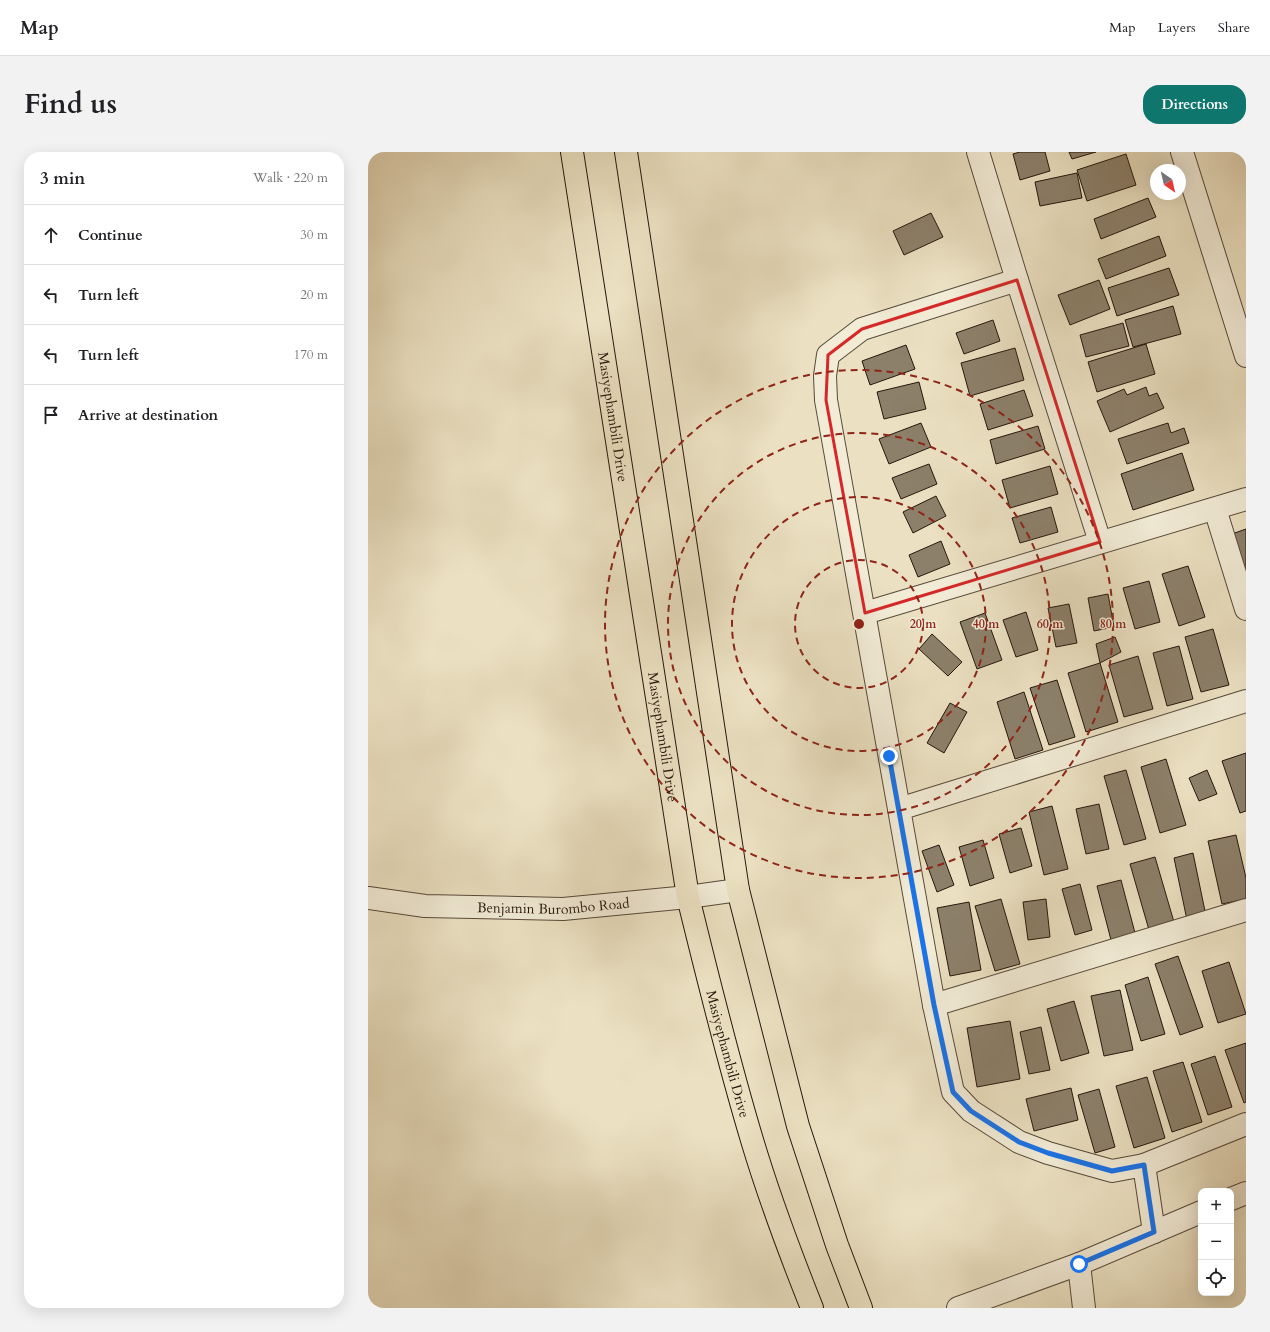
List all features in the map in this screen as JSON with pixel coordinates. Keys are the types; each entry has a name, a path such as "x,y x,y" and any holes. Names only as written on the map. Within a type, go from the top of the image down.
{"main road":[{"name":"Masiyephambili Drive","path":"572,152 688,898 715,1007 752,1141 812,1308"},
{"path":"626,152 738,890 798,1126 837,1245 861,1308"}],"street":[{"path":"978,152 1100,542"},
{"path":"1182,152 1246,356"},
{"path":"1017,280 862,329 828,355 825,376 826,400 934,1005 953,1092 971,1111 1019,1142 1048,1153 1112,1171 1144,1165 1246,1124"},
{"path":"865,613 1246,499"},
{"path":"1215,508 1246,609"},
{"path":"899,809 1246,701"},
{"name":"Benjamin Burombo Road","path":"368,898 425,906 563,909 688,898 738,890"},
{"path":"934,1005 1246,910"},
{"path":"1144,1165 1154,1232"},
{"path":"1234,1198 1246,1193"},
{"path":"958,1308 1079,1264 1198,1213"},
{"path":"1079,1264 1084,1308"}],"highlighted area":[{"path":"1017,280 1100,542 865,613 826,400 828,355 862,329"}],"building":[{"path":"1020,152 1045,152 1050,171 1020,180 1013,154"},
{"path":"1069,152 1096,152 1072,159"},
{"path":"1126,154 1136,185 1087,201 1077,170"},
{"path":"1077,173 1082,198 1040,206 1035,182"},
{"path":"1148,198 1156,217 1101,239 1094,219"},
{"path":"931,213 943,237 904,255 893,231"},
{"path":"1159,236 1166,256 1106,279 1098,259"},
{"path":"1169,268 1179,295 1117,316 1108,288"},
{"path":"1099,280 1110,309 1070,325 1058,295"},
{"path":"1173,306 1181,334 1133,347 1125,320"},
{"path":"993,320 1000,341 964,354 956,333"},
{"path":"1123,323 1129,346 1086,357 1080,335"},
{"path":"1146,344 1155,374 1097,392 1088,362"},
{"path":"906,345 915,369 870,385 862,361"},
{"path":"1015,348 1024,380 970,396 961,363"},
{"path":"919,382 926,409 884,419 877,392"},
{"path":"1146,387 1149,396 1157,393 1164,408 1110,432 1097,401 1124,389 1127,395"},
{"path":"1024,390 1033,416 988,430 980,404"},
{"path":"921,423 931,447 889,464 879,439"},
{"path":"1168,423 1171,433 1184,428 1189,443 1127,464 1118,439"},
{"path":"1038,426 1045,449 996,464 990,440"},
{"path":"1182,453 1194,490 1133,510 1121,474"},
{"path":"929,464 937,484 901,499 892,478"},
{"path":"1050,466 1058,494 1010,508 1002,480"},
{"path":"936,496 946,516 913,533 903,512"},
{"path":"1051,507 1058,532 1020,543 1012,518"},
{"path":"1246,529 1246,571 1232,534"},
{"path":"941,541 950,564 918,577 909,555"},
{"path":"1188,566 1205,617 1179,626 1162,574"},
{"path":"1149,581 1160,622 1135,629 1123,588"},
{"path":"1108,594 1114,627 1094,631 1088,598"},
{"path":"1069,604 1077,643 1056,647 1048,608"},
{"path":"1026,612 1038,650 1016,657 1003,620"},
{"path":"985,613 1002,660 977,669 960,622"},
{"path":"1213,629 1229,685 1201,692 1185,637"},
{"path":"932,634 962,662 948,676 919,649"},
{"path":"1115,637 1121,652 1100,663 1096,644"},
{"path":"1179,646 1193,699 1167,706 1153,653"},
{"path":"1138,656 1153,709 1124,717 1109,665"},
{"path":"1100,663 1118,722 1086,732 1068,673"},
{"path":"1057,680 1075,737 1049,745 1030,688"},
{"path":"1024,692 1043,750 1015,759 997,702"},
{"path":"950,703 967,712 944,753 927,743"},
{"path":"1246,753 1246,811 1240,813 1222,761"},
{"path":"1166,759 1186,825 1160,833 1141,767"},
{"path":"1126,770 1146,839 1124,845 1104,776"},
{"path":"1207,770 1217,794 1199,801 1189,778"},
{"path":"1099,804 1109,849 1086,854 1076,809"},
{"path":"1052,806 1068,869 1044,875 1029,812"},
{"path":"1021,828 1032,866 1010,873 999,834"},
{"path":"1236,835 1246,878 1246,899 1222,904 1208,841"},
{"path":"983,840 994,878 970,886 959,847"},
{"path":"939,845 954,885 937,892 922,851"},
{"path":"1193,853 1206,916 1187,920 1174,858"},
{"path":"1155,857 1174,922 1149,930 1130,864"},
{"path":"1121,880 1135,933 1111,940 1097,886"},
{"path":"1080,884 1092,930 1075,935 1062,889"},
{"path":"1001,899 1020,964 995,971 975,906"},
{"path":"1046,899 1050,937 1028,940 1023,902"},
{"path":"969,902 981,970 950,976 937,908"},
{"path":"1178,956 1203,1027 1180,1035 1155,964"},
{"path":"1229,962 1246,1014 1218,1023 1202,971"},
{"path":"1148,977 1165,1034 1141,1041 1125,985"},
{"path":"1120,990 1133,1050 1104,1056 1091,996"},
{"path":"1074,1001 1089,1053 1061,1061 1047,1009"},
{"path":"1010,1021 1020,1079 977,1087 967,1028"},
{"path":"1041,1027 1050,1070 1029,1074 1020,1032"},
{"path":"1246,1043 1246,1102 1244,1103 1225,1050"},
{"path":"1215,1056 1232,1107 1208,1115 1191,1064"},
{"path":"1183,1062 1202,1122 1172,1132 1153,1071"},
{"path":"1147,1077 1165,1138 1134,1148 1116,1086"},
{"path":"1071,1088 1078,1120 1034,1131 1026,1099"},
{"path":"1099,1089 1115,1147 1095,1153 1078,1095"}],"route":[{"path":"889,756 934,1005 953,1092 971,1111 1019,1142 1048,1153 1112,1171 1144,1165 1154,1232 1079,1264"}]}
